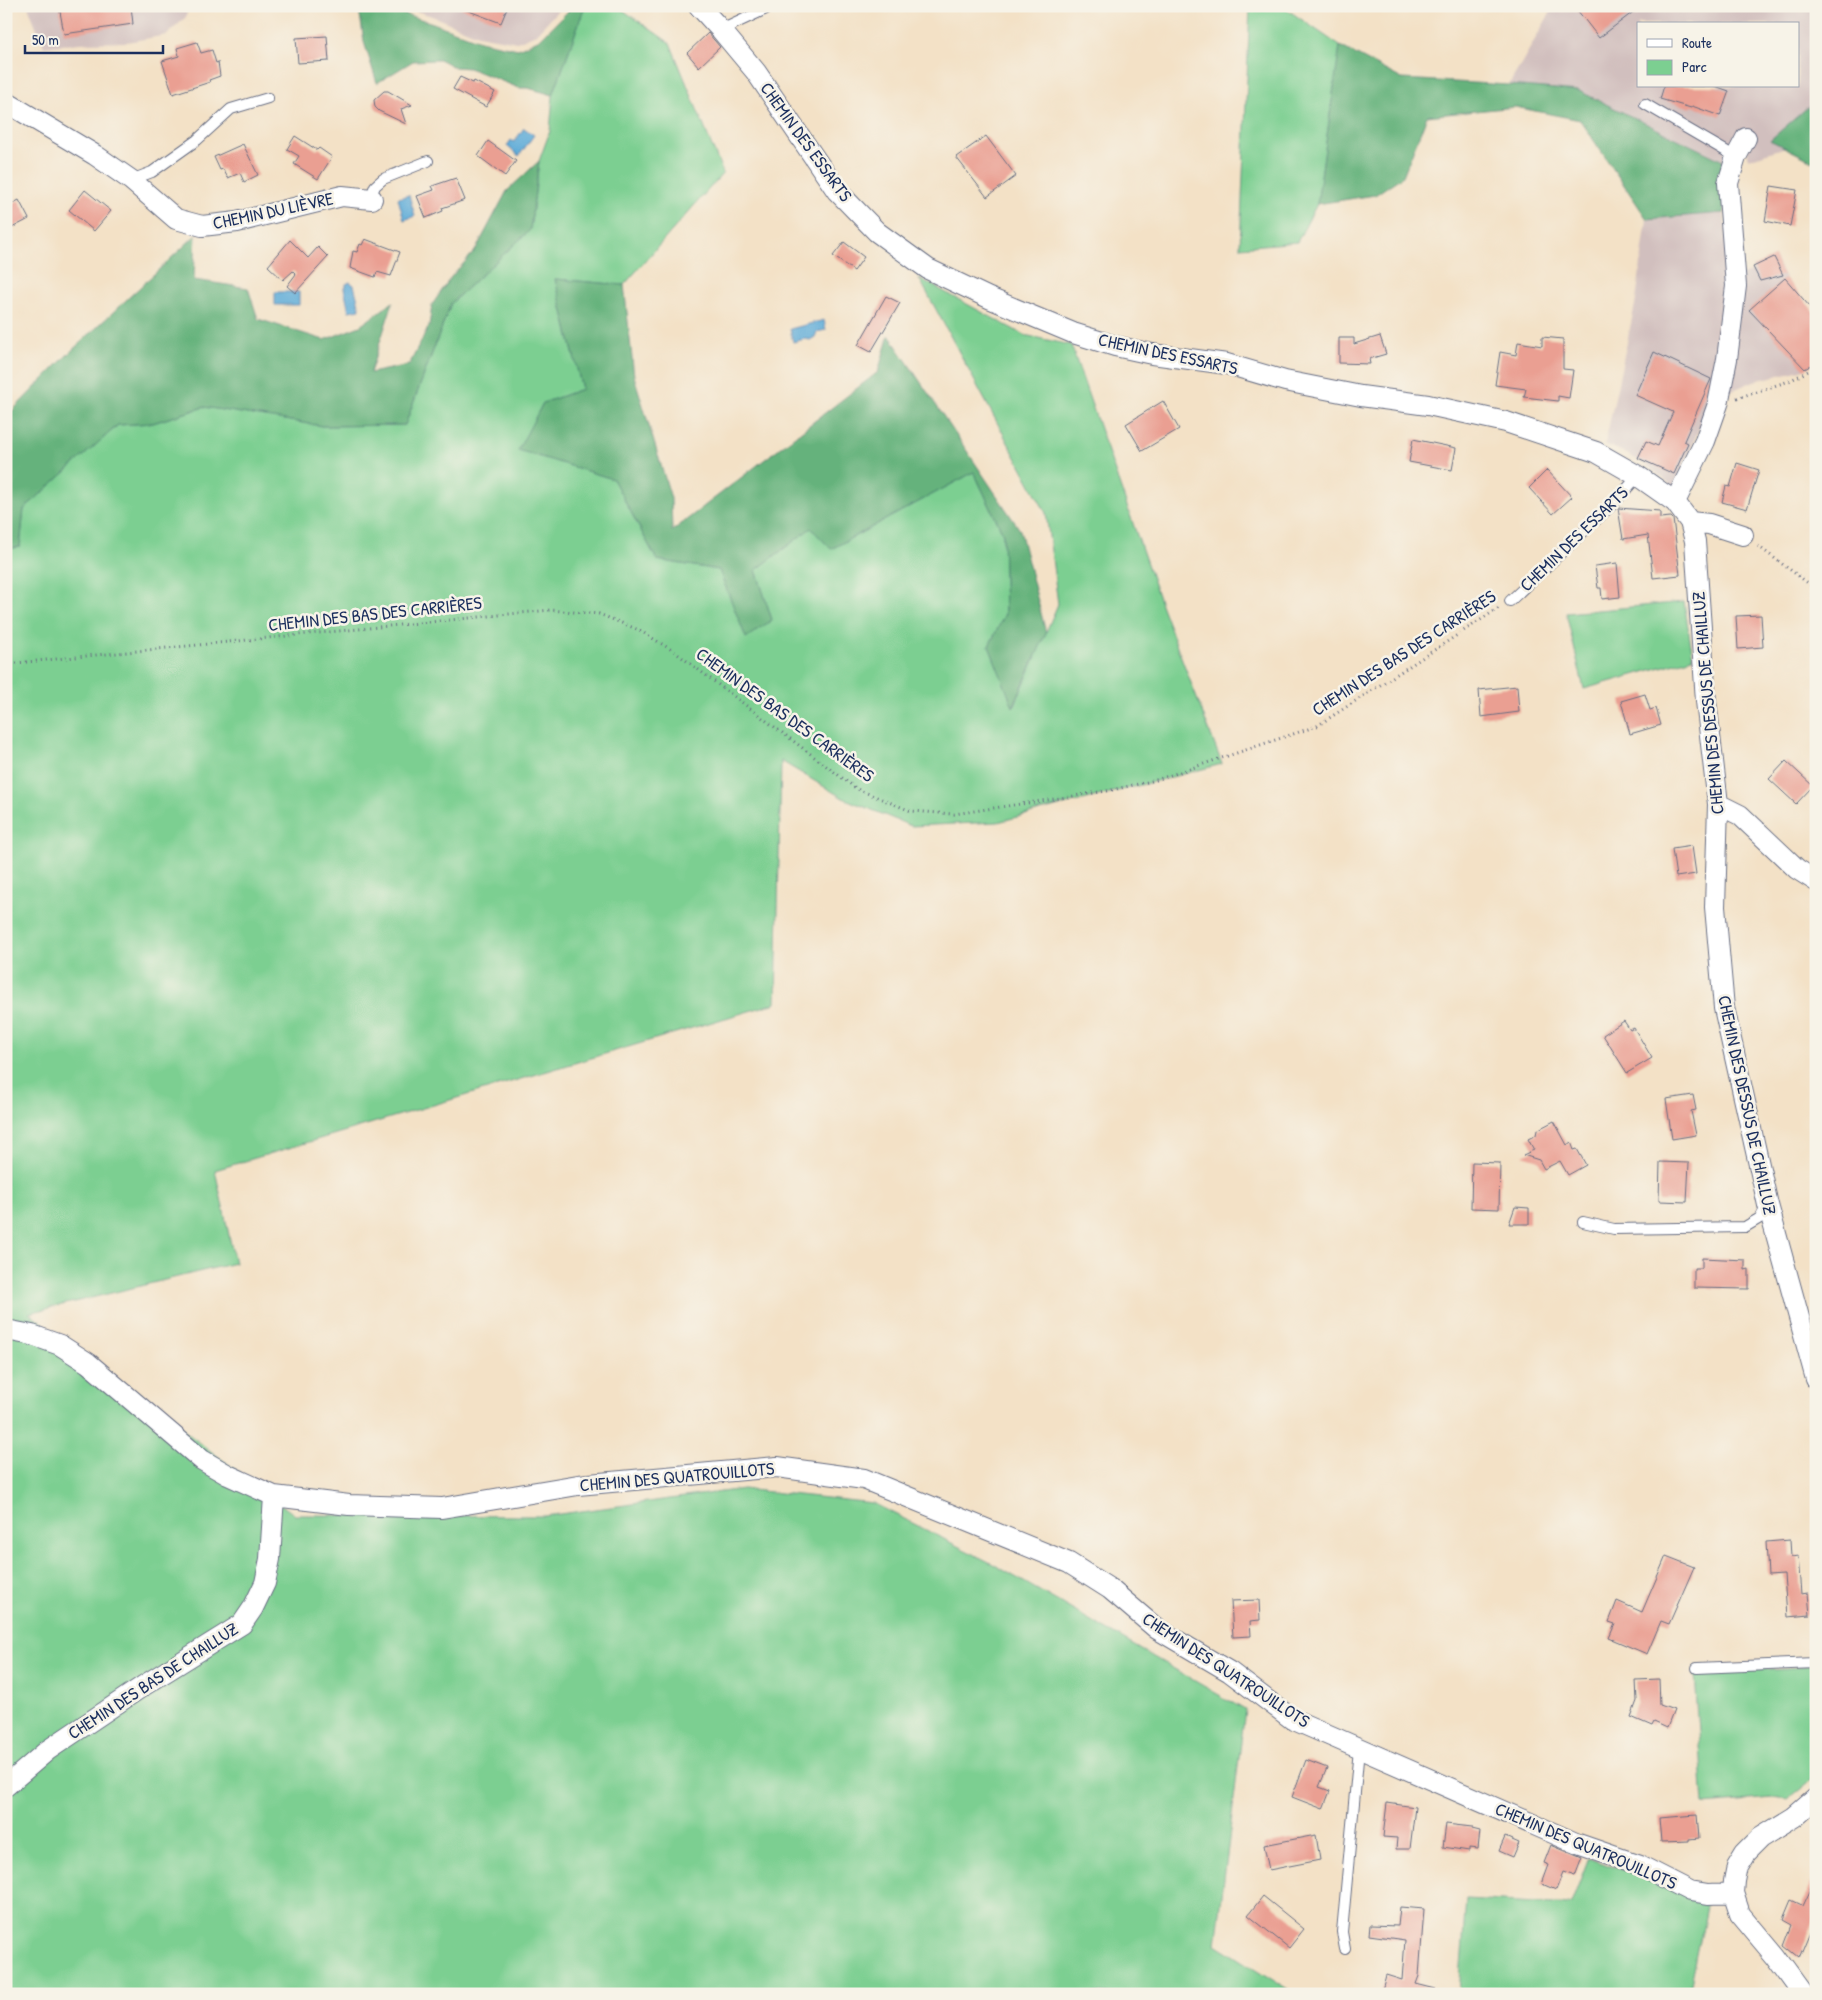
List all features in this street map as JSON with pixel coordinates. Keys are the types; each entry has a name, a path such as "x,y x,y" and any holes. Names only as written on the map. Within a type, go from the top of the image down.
{"street":[{"name":"CHEMIN DES ESSARTS","path":"698,6 756,72 836,191 877,232 928,269 1048,323 1115,346 1152,354 1227,364 1285,381 1362,396 1428,405 1506,422 1596,452 1638,476 1675,502"},
{"name":"CHEMIN DU LIÈVRE","path":"6,102 95,155 131,180 176,219 202,226 236,222 342,196 371,199"},
{"path":"1675,502 1705,441 1718,404 1727,359 1736,286 1728,183 1736,157 1746,138"},
{"name":"CHEMIN DES DESSUS DE CHAILLUZ","path":"1675,502 1690,522 1695,541 1706,701 1718,804 1715,907 1724,1008 1768,1205 1805,1324 1816,1379"},
{"path":"1690,522 1709,524 1743,535"},
{"path":"1718,804 1740,815 1797,869 1816,881"},
{"name":"CHEMIN DES QUATROUILLOTS","path":"6,1330 32,1334 60,1345 88,1363 202,1460 228,1476 274,1496 348,1505 442,1508 578,1485 777,1467 864,1479 1069,1563 1110,1589 1157,1629 1230,1672 1292,1719 1578,1844 1639,1865 1690,1891 1708,1894 1733,1893"},
{"name":"CHEMIN DES BAS DE CHAILLUZ","path":"6,1786 48,1750 143,1686 242,1624 253,1608 265,1583 270,1559 274,1496"},
{"path":"1803,1994 1776,1957 1740,1914 1733,1893 1737,1866 1745,1853 1760,1838 1794,1817 1816,1798"}],"lane":[{"path":"721,30 766,9"},
{"path":"131,180 152,172 197,140 232,109 268,98"},
{"path":"1645,104 1736,157"},
{"path":"371,199 374,186 383,179 428,161"},
{"name":"CHEMIN DES ESSARTS","path":"1510,601 1614,502 1638,476"},
{"path":"1583,1222 1614,1229 1745,1227 1760,1218 1768,1205"},
{"path":"1697,1668 1816,1663"},
{"path":"1345,1948 1342,1932 1359,1749"}],"path":[{"path":"1718,404 1788,381 1816,367"},
{"path":"1743,535 1816,589"},
{"name":"CHEMIN DES BAS DES CARRIÈRES","path":"6,664 550,610 598,614 639,630 675,652 857,789 910,811 954,814 1107,791 1156,780 1317,726 1510,601"}],"shaded area":[{"path":"28,6 188,6 186,17 167,35 127,42 80,43 44,47"},
{"path":"400,6 562,6 536,34 517,42 478,35 432,16"},
{"path":"1554,6 1816,6 1816,100 1770,140 1786,147 1748,159 1748,139 1744,128 1723,161 1579,91 1509,85"},
{"path":"1724,213 1730,275 1716,381 1704,417 1674,487 1647,465 1605,444 1636,300 1647,219"},
{"path":"1774,257 1787,281 1816,314 1816,362 1805,369 1754,381 1726,393 1741,275 1754,271 1752,267"}],"green space":[{"path":"573,6 585,6 553,95 528,88 519,88 469,68 454,67 441,60 413,61 377,83 364,42 359,8 395,11 480,41 518,49 540,39"},
{"path":"585,6 617,6 670,43 723,173 624,285 555,279 582,389 543,403 519,450 613,479 657,560 719,570 746,637 772,620 756,570 812,527 831,549 974,472 1003,534 1005,614 989,646 1014,707 1058,604 1046,513 919,278 1024,335 1071,345 1162,607 1222,764 998,822 911,826 843,798 781,761 776,1003 215,1170 235,1263 29,1313 295,1515 545,1516 743,1489 873,1503 993,1564 1245,1710 1216,1944 1295,1994 6,1994 6,549 20,547 24,509 118,425 153,423 204,407 322,426 405,425 451,303 530,230 539,161 550,131 553,95"},
{"path":"1250,6 1282,6 1340,46 1317,204 1297,242 1240,247"},
{"path":"1340,46 1402,79 1579,91 1723,161 1724,213 1647,219 1580,120 1515,107 1427,116 1403,176 1375,195 1317,204"},
{"path":"1816,100 1816,163 1770,140"},
{"path":"539,161 530,230 451,303 405,425 322,426 204,407 153,423 118,425 24,509 20,547 6,549 6,417 67,355 196,235 194,280 248,288 258,319 324,340 360,326 393,302 370,373 409,365 429,326 432,305 451,277 475,251 507,191"},
{"path":"555,279 624,285 634,376 671,498 672,531 878,372 889,335 1020,530 1046,633 1013,707 989,646 1005,614 1003,534 974,472 831,549 811,528 756,570 772,620 746,638 719,570 657,560 613,479 518,450 543,403 582,389"},
{"path":"1684,602 1693,658 1584,689 1566,613"},
{"path":"1816,1666 1816,1772 1808,1782 1786,1800 1773,1798 1704,1804 1695,1674"},
{"path":"1589,1858 1708,1902 1689,1994 1459,1994 1466,1899 1571,1905"}],"water":[{"path":"524,128 534,135 519,156 507,146 511,140 514,142"},
{"path":"409,195 415,216 404,220 398,198"},
{"path":"350,282 354,285 360,309 349,311 344,288"},
{"path":"275,292 299,292 299,305 275,305"},
{"path":"824,320 826,330 817,332 815,337 810,340 805,339 793,342 790,329"}],"building":[{"path":"59,6 131,6 133,24 64,34"},
{"path":"461,6 508,6 501,23 461,8"},
{"path":"1574,6 1641,6 1599,38"},
{"path":"708,33 720,47 699,67 687,53"},
{"path":"327,36 329,61 298,63 296,38"},
{"path":"197,42 201,53 212,50 216,63 218,62 220,76 209,80 210,82 173,94 162,61 179,56 177,48"},
{"path":"460,77 473,83 474,81 495,92 486,107 453,89"},
{"path":"1663,88 1721,88 1729,91 1720,116 1692,106 1691,108 1660,99"},
{"path":"384,91 388,91 412,105 401,109 406,124 379,111 375,107 374,100"},
{"path":"295,136 332,157 318,179 294,164 299,156 287,149"},
{"path":"986,136 1016,176 987,197 956,157"},
{"path":"488,141 516,161 505,176 478,156"},
{"path":"243,144 258,175 244,182 240,173 228,178 223,169 220,170 214,157"},
{"path":"456,178 465,200 442,208 443,211 426,218 417,196 434,190 432,186"},
{"path":"1771,186 1797,190 1790,226 1765,221"},
{"path":"85,190 111,211 94,231 69,210"},
{"path":"19,200 29,219 6,231 6,207"},
{"path":"365,239 400,252 391,276 377,272 375,277 350,268 353,251 357,252 360,244 362,245"},
{"path":"290,240 308,258 318,247 328,257 295,293 287,286 296,274 293,271 283,280 268,266"},
{"path":"844,242 864,257 854,271 833,256"},
{"path":"1774,257 1783,275 1760,281 1753,267"},
{"path":"1785,278 1816,314 1816,362 1805,369 1749,310"},
{"path":"886,296 900,303 871,352 858,345"},
{"path":"1380,336 1386,354 1369,359 1370,364 1339,363 1339,338 1354,338 1354,344"},
{"path":"1542,337 1563,339 1563,369 1573,370 1569,398 1558,396 1558,401 1524,397 1526,389 1495,385 1500,352 1516,355 1518,342 1542,346"},
{"path":"1654,352 1711,379 1684,441 1688,443 1674,474 1638,458 1646,441 1658,446 1673,412 1635,395"},
{"path":"1163,401 1179,429 1142,451 1126,424"},
{"path":"1413,439 1456,448 1452,470 1409,462"},
{"path":"1737,463 1759,470 1747,509 1722,502 1726,486 1730,487"},
{"path":"1547,470 1572,497 1553,514 1529,488"},
{"path":"1618,508 1660,511 1660,518 1671,517 1673,519 1680,575 1653,578 1648,535 1623,539"},
{"path":"1617,563 1620,597 1602,599 1601,588 1598,588 1595,566"},
{"path":"1761,615 1763,647 1738,649 1736,616"},
{"path":"1517,686 1519,712 1481,717 1479,690"},
{"path":"1645,694 1650,710 1656,708 1661,725 1630,734 1621,701"},
{"path":"1786,761 1813,786 1796,804 1769,779"},
{"path":"1692,846 1696,874 1676,877 1672,849"},
{"path":"1624,1021 1630,1030 1634,1028 1652,1058 1627,1073 1603,1035"},
{"path":"1693,1095 1696,1110 1691,1111 1696,1135 1672,1139 1666,1099"},
{"path":"1554,1121 1567,1145 1571,1142 1574,1150 1577,1149 1586,1165 1568,1175 1560,1161 1544,1169 1539,1160 1523,1155 1534,1150 1528,1139 1536,1135 1537,1130"},
{"path":"1472,1162 1500,1163 1499,1209 1471,1208"},
{"path":"1660,1162 1689,1163 1687,1202 1659,1201"},
{"path":"1515,1207 1529,1208 1529,1224 1509,1224"},
{"path":"1702,1258 1745,1260 1745,1270 1749,1269 1749,1289 1694,1288 1694,1268 1702,1268"},
{"path":"1790,1540 1791,1557 1798,1556 1801,1594 1808,1593 1810,1615 1787,1617 1784,1574 1768,1575 1766,1542"},
{"path":"1666,1556 1694,1567 1669,1624 1661,1621 1647,1654 1609,1638 1615,1624 1609,1622 1617,1601 1642,1612"},
{"path":"1259,1600 1260,1620 1250,1621 1251,1636 1233,1637 1231,1601"},
{"path":"1659,1679 1660,1705 1674,1710 1667,1728 1654,1722 1652,1726 1631,1717 1637,1701 1636,1680"},
{"path":"1306,1760 1327,1768 1319,1787 1330,1791 1323,1809 1292,1797"},
{"path":"1387,1803 1415,1807 1410,1849 1396,1849 1397,1838 1383,1837"},
{"path":"1697,1815 1699,1838 1689,1839 1689,1841 1661,1842 1659,1818"},
{"path":"1446,1824 1472,1827 1472,1829 1480,1831 1478,1849 1469,1848 1469,1851 1443,1847"},
{"path":"1316,1835 1320,1860 1269,1870 1264,1845"},
{"path":"1505,1837 1519,1843 1513,1857 1499,1851"},
{"path":"1551,1845 1582,1858 1575,1876 1563,1872 1556,1890 1542,1884 1549,1865 1544,1863"},
{"path":"1816,1876 1816,1917 1799,1958 1784,1946 1792,1925 1783,1920 1791,1901 1802,1906"},
{"path":"1263,1896 1304,1929 1289,1948 1248,1915"},
{"path":"1400,1907 1424,1909 1419,1976 1416,1984 1436,1989 1436,1994 1381,1994 1386,1975 1402,1980 1405,1940 1369,1935 1370,1925 1398,1926"}]}
